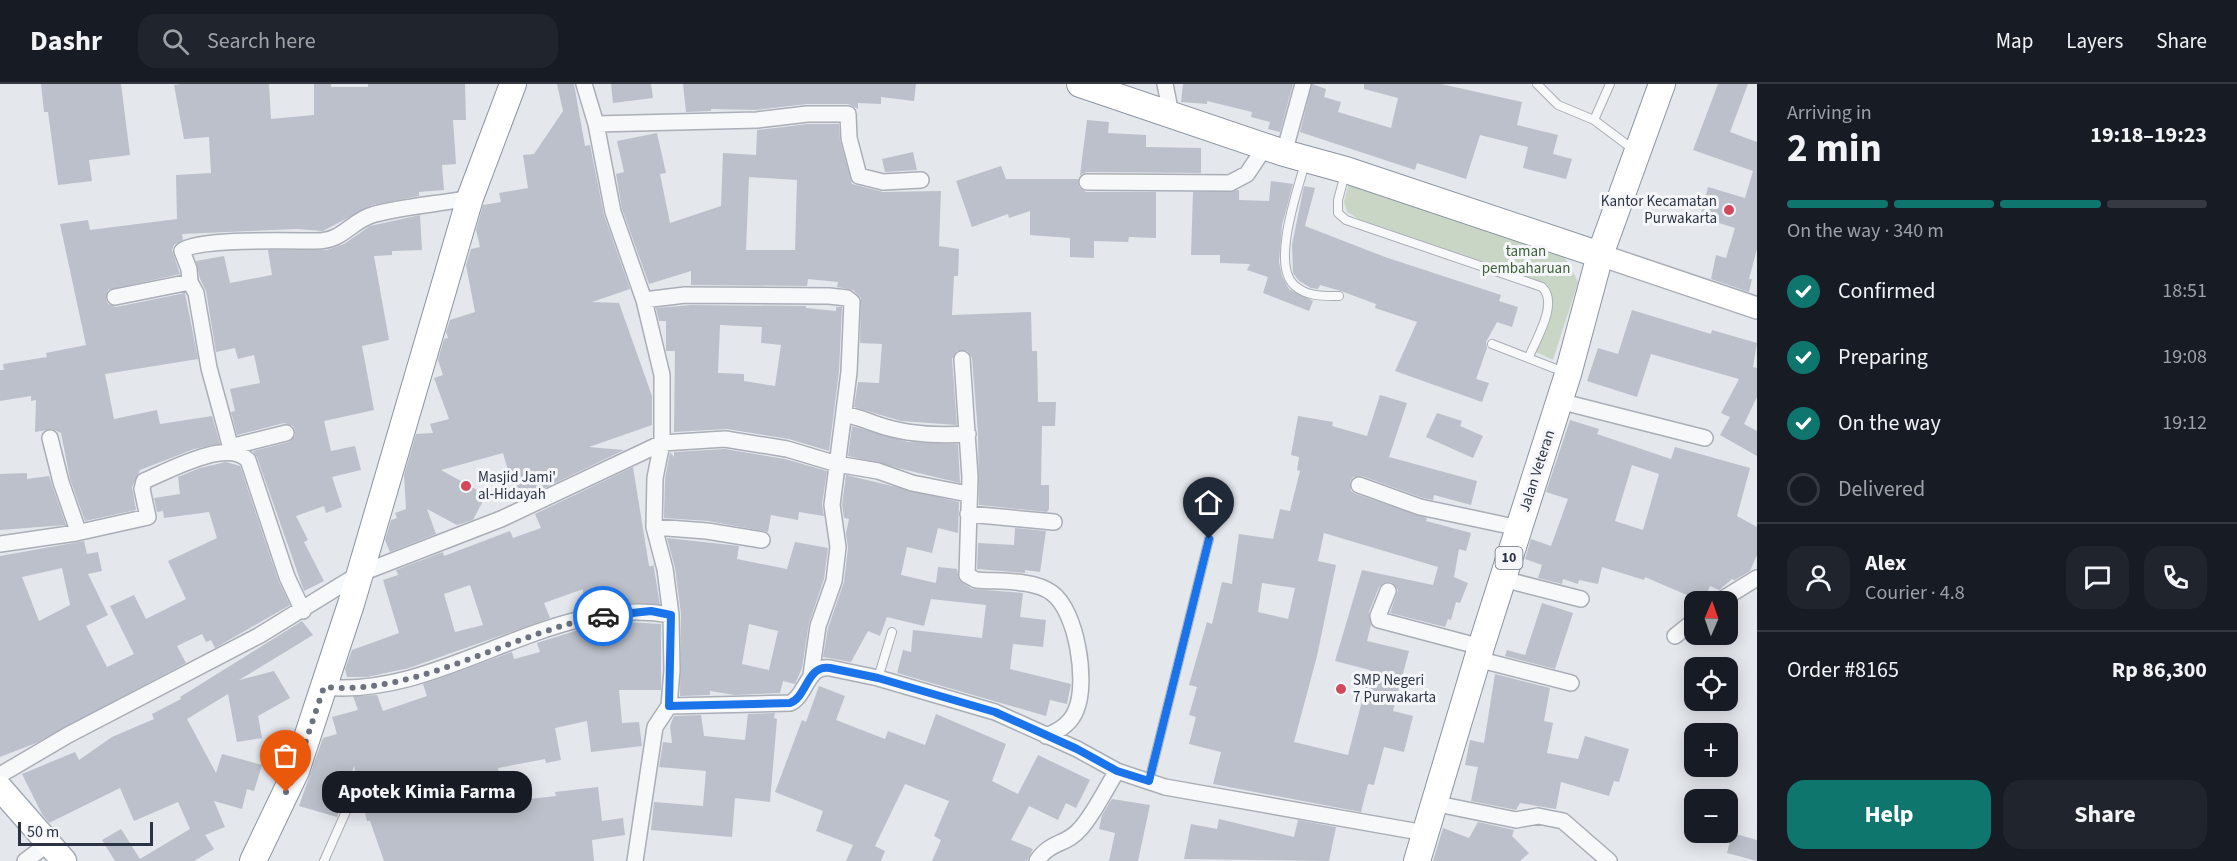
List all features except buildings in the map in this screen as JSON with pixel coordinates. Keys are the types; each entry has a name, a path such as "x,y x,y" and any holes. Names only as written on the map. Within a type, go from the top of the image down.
{"highway":[{"path":"257,858 296,771 324,687 470,198 513,84"},
{"path":"1080,84 1600,255"},
{"name":"Jalan Veteran","path":"1417,861 1479,653 1568,374 1600,255 1638,152 1658,89"}],"main road":[{"path":"1600,255 1757,308"},
{"path":"0,788 64,861"}],"street":[{"path":"584,84 596,124 613,212 644,300 663,375 663,443 655,478 654,527 665,569 671,615 669,706 655,727 636,861"},
{"path":"1165,84 1171,114"},
{"path":"1087,182 1230,183 1285,153 1303,84"},
{"path":"596,124 757,120 807,114 848,114 849,138 859,176 883,182 921,180"},
{"path":"231,450 209,368 196,293 190,282 189,269 182,251 187,248 234,242 317,242 344,235 355,222 376,214 470,198"},
{"path":"115,297 190,282"},
{"path":"644,300 706,295 848,298 852,302 852,334 832,505 838,547 834,581 818,626 811,675 796,700 790,703 669,706"},
{"path":"962,359 968,434 967,575 976,580 1040,586 1061,602 1074,629 1080,679 1078,705 1072,719 1059,731 1046,736"},
{"path":"1559,400 1705,438"},
{"path":"844,415 861,416 874,423 926,436 968,434"},
{"path":"0,544 76,533 145,519 148,517 142,489 144,481 209,454 286,434"},
{"path":"50,438 61,482 76,525 76,533"},
{"path":"0,775 68,735 303,611 359,574 501,519 663,443 725,439 787,448 837,464 878,471 912,483 968,494"},
{"path":"231,450 243,454 248,460 287,578 303,611"},
{"path":"1359,485 1420,507 1519,528"},
{"path":"968,514 1054,522"},
{"path":"654,527 707,531 762,540"},
{"path":"1736,591 1757,578"},
{"path":"1503,579 1581,599"},
{"path":"1388,591 1378,616 1379,620 1571,683"},
{"path":"324,687 352,690 402,680 567,623 651,611 671,615"},
{"path":"1675,636 1684,629"},
{"path":"811,675 825,667 878,678 995,712 1077,749 1117,771 1165,786 1425,833"},
{"path":"1037,861 1046,847 1063,842 1081,829 1117,771"},
{"path":"1433,803 1516,820 1538,816 1563,821 1609,861"},
{"path":"26,861 49,843"}],"lane":[{"path":"1536,84 1558,105 1594,120 1638,152"},
{"path":"1594,120 1610,84"},
{"path":"1285,153 1286,270 1294,285 1301,290 1314,296 1339,296"},
{"path":"1346,170 1338,213 1346,220 1542,287 1547,292 1549,304 1529,357"},
{"path":"1492,344 1568,374"},
{"path":"1149,781 1209,539"},
{"path":"878,678 892,632"},
{"path":"324,861 354,791"}],"green space":[{"name":"taman pembaharuan","path":"1349,183 1561,254 1568,262 1578,282 1553,360 1536,352 1552,309 1551,292 1547,284 1359,219 1347,212 1344,202"}],"way so far":[{"path":"286,792 296,771 324,687 352,690 402,680 529,635 567,623 603,616"}],"place":[{"name":"Kantor Kecamatan Purwakarta","path":"1729,210"},
{"name":"Masjid Jami' al-Hidayah","path":"466,486"},
{"name":"SMP Negeri 7 Purwakarta","path":"1341,689"},
{"name":"Apotek Kimia Farma","path":"286,792"}],"route":[{"path":"603,616 651,611 671,615 672,670 669,706 790,703 796,700 811,675 825,667 878,678 995,712 1077,749 1117,771 1149,781 1209,539"}]}
